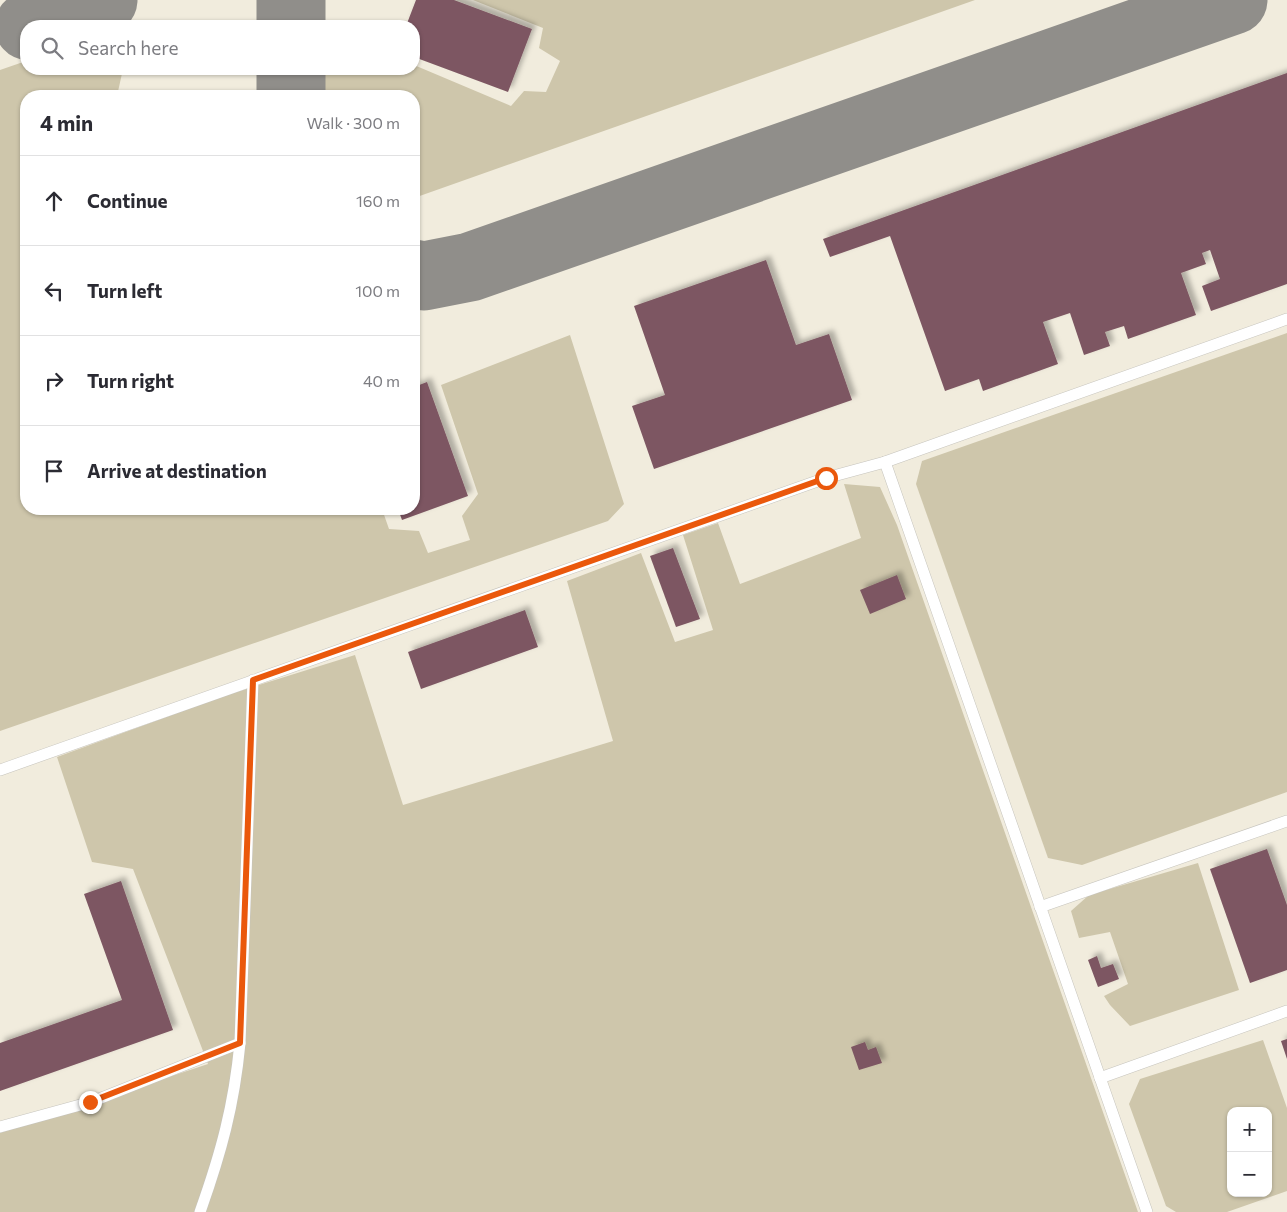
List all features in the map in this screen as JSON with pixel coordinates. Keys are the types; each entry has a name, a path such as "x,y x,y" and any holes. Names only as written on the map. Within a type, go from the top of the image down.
{"lane":[{"path":"0,770 826,478 885,462 1287,319"},
{"path":"885,462 1147,1212"},
{"path":"200,1212 222,1149 236,1090 240,1043 253,680"},
{"path":"1040,907 1287,821"},
{"path":"1100,1078 1287,1011"},
{"path":"0,1127 90,1102 240,1043"}],"shaded area":[{"path":"0,0 1287,0 1287,1212 0,1212"},
{"path":"473,0 975,0 420,196 420,90 318,90 316,75 420,75 420,68 511,106 524,91 546,92 560,61 539,48 543,28"},
{"path":"20,63 20,75 122,75 118,90 20,90 20,515 384,515 389,529 419,531 428,553 470,540 462,516 478,494 441,385 570,335 624,504 608,521 0,731 0,70"},
{"path":"1287,333 1287,792 1082,865 1048,858 916,484 922,461"},
{"path":"844,484 880,487 897,525 1138,1212 0,1212 0,1133 208,1064 133,869 92,862 57,757 224,696 355,655 403,805 613,741 567,581 641,553 675,642 713,630 683,535 718,523 740,584 861,538"},
{"path":"1198,863 1239,990 1130,1026 1104,996 1128,984 1110,932 1079,938 1071,911 1089,895"},
{"path":"1263,1040 1287,1108 1287,1191 1272,1196 1272,1107 1227,1107 1227,1197 1270,1197 1227,1212 1176,1212 1166,1206 1129,1104 1140,1079"}],"building":[{"path":"416,0 454,0 532,29 508,92 420,59 420,20 408,20"},
{"path":"1287,73 1287,284 1211,311 1202,286 1220,279 1210,250 1202,253 1206,264 1181,273 1196,315 1128,339 1124,326 1105,332 1110,346 1084,355 1070,313 1043,322 1058,364 983,391 979,379 945,391 890,236 830,257 823,239"},
{"path":"766,260 796,345 829,334 852,400 654,469 632,406 665,395 634,306"},
{"path":"427,382 468,496 420,513 420,385"},
{"path":"400,515 416,515 402,520"},
{"path":"673,548 700,619 676,627 650,556"},
{"path":"897,575 906,599 870,614 860,590"},
{"path":"525,610 538,647 421,689 408,652"},
{"path":"1267,849 1287,905 1287,970 1250,983 1210,869"},
{"path":"121,881 173,1030 0,1091 0,1043 122,1000 84,894"},
{"path":"1097,956 1101,968 1113,964 1119,979 1098,987 1088,960"},
{"path":"1287,1039 1287,1059 1281,1041"},
{"path":"865,1042 868,1050 876,1047 882,1063 859,1070 851,1047"}],"taxiway":[{"path":"46,20 103,0"},
{"path":"291,0 291,20"},
{"path":"420,275 470,267 1233,0"},
{"path":"291,75 291,90"}],"route":[{"path":"90,1102 240,1043 253,680 826,478"}]}
